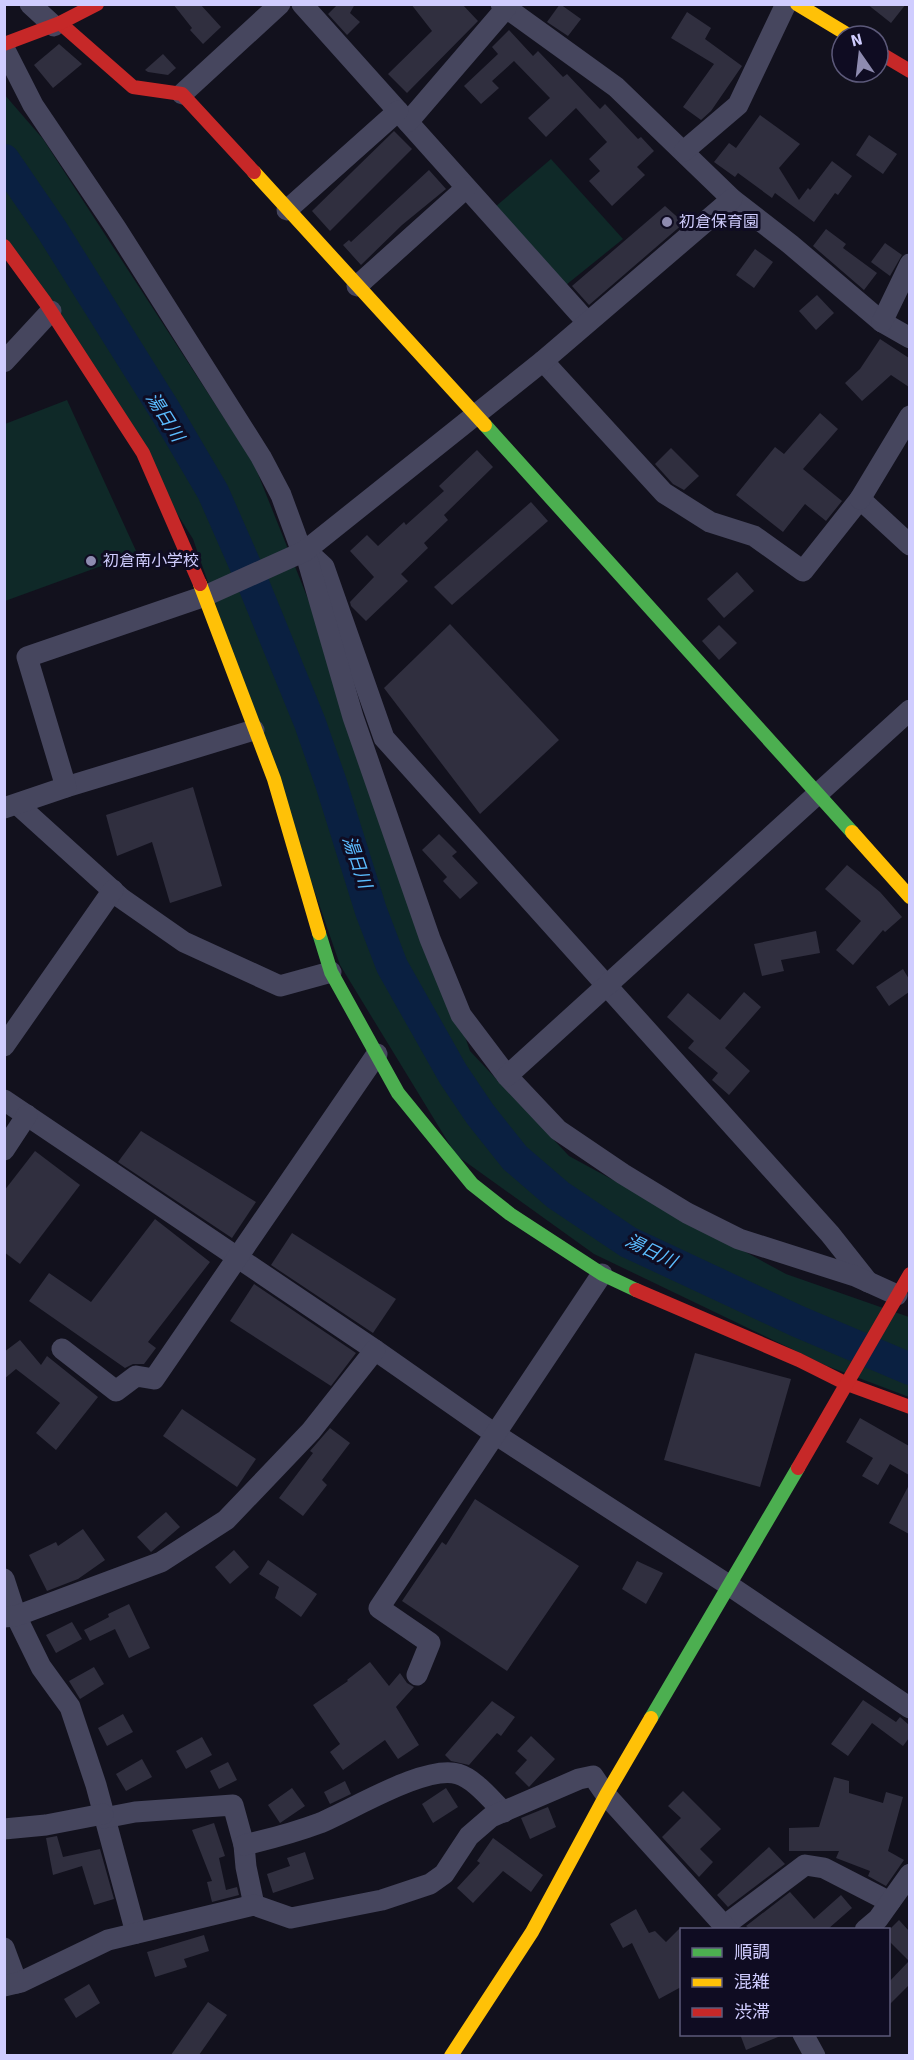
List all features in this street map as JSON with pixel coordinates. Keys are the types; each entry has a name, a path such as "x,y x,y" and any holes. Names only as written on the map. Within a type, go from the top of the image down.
{"street":[{"path":"30,4 133,87 182,94 819,794 909,897"},
{"path":"97,4 57,25 4,46 33,105 116,228 261,457 282,495 353,717 430,939 461,1015 507,1076 558,1130 623,1174 687,1213 739,1239 868,1282 903,1287 606,1795 532,1932 451,2055"},
{"path":"182,94 280,4"},
{"path":"302,4 587,322"},
{"path":"684,151 738,105 786,4"},
{"path":"797,4 830,24"},
{"path":"287,210 403,116 503,7 616,87 732,199 882,322 909,338"},
{"path":"890,59 909,71"},
{"path":"357,286 466,188"},
{"path":"66,787 27,657 209,594 300,553 476,416 732,199"},
{"path":"4,246 51,310 143,453 209,594 254,730 274,779 331,972 398,1094 471,1184 510,1214 602,1274 667,1305 909,1407"},
{"path":"882,322 909,264"},
{"path":"4,362 51,310"},
{"path":"543,361 664,493 710,522 754,536 803,571 860,500 909,416"},
{"path":"860,500 909,545"},
{"path":"300,553 324,567 384,738 830,1234 868,1282"},
{"path":"507,1076 909,710"},
{"path":"11,806 254,730"},
{"path":"11,806 113,890 184,942 280,986 331,972"},
{"path":"4,1047 113,890"},
{"path":"62,1349 116,1391 136,1376 154,1379 377,1054"},
{"path":"4,1100 375,1350 495,1434 730,1586 909,1708"},
{"path":"4,1150 27,1115"},
{"path":"417,1676 430,1643 379,1608 602,1274"},
{"path":"10,1616 162,1562 226,1520 311,1431 375,1350"},
{"path":"4,1579 10,1616 41,1667 70,1707 104,1816 136,1933"},
{"path":"244,1845 275,1838 320,1823 383,1793 423,1777 446,1772 460,1774 504,1812"},
{"path":"4,1948 11,1985 108,1940 254,1905 291,1918 382,1900 430,1884 444,1874 470,1836 491,1818 579,1779 593,1776 606,1795 726,1928 804,1865 824,1868 890,1902"},
{"path":"4,1829 135,1812 233,1805 244,1845 254,1905"},
{"path":"866,1928 878,1919 909,1874"},
{"path":"803,2036 814,2055"}],"green space":[{"path":"4,94 43,139 254,464 348,699 470,1051 569,1156 786,1274 909,1317 909,1397 827,1366 594,1254 456,1155 340,965 193,539 5,240"},
{"path":"551,159 623,239 566,285 495,207"},
{"path":"67,400 137,553 5,601 5,424"}],"building":[{"path":"173,4 200,4 221,27 203,44 190,30 192,28"},
{"path":"338,4 355,4 350,13 360,22 347,35 328,14"},
{"path":"411,4 462,4 478,21 407,93 388,74 432,31"},
{"path":"560,4 581,19 568,36 547,22"},
{"path":"867,4 906,4 891,23"},
{"path":"687,12 711,28 705,39 742,66 711,111 701,120 683,107 714,64 671,38"},
{"path":"509,30 533,56 538,51 563,77 567,74 600,109 605,104 638,139 641,137 654,151 637,167 645,175 612,206 589,181 600,171 589,159 607,142 576,108 546,137 528,118 550,98 514,61 492,81 499,88 481,104 464,86 498,54 492,47"},
{"path":"59,44 82,64 53,88 34,65"},
{"path":"163,54 176,68 168,75 145,70"},
{"path":"760,115 800,144 779,168 799,200 808,188 810,190 832,161 852,176 838,195 835,193 814,222 775,193 772,198 738,173 735,177 714,162 729,143 736,148"},
{"path":"394,131 412,149 330,231 312,211"},
{"path":"869,135 897,154 883,174 856,155"},
{"path":"429,170 446,189 402,225 361,265 343,245 349,240 351,242"},
{"path":"665,206 684,223 589,305 572,286"},
{"path":"826,229 846,244 843,248 877,273 864,290 813,246"},
{"path":"885,243 902,255 890,276 871,262"},
{"path":"755,249 773,262 754,288 736,275"},
{"path":"817,295 834,313 816,330 799,311"},
{"path":"880,339 909,358 909,387 891,375 862,401 845,383 860,369"},
{"path":"820,413 838,429 803,469 842,501 826,521 805,504 783,532 736,495 775,447 784,454"},
{"path":"671,448 699,476 684,490 673,484 655,464"},
{"path":"477,450 493,467 444,515 448,520 424,543 428,548 401,574 408,581 366,621 351,606 350,602 374,577 350,551 367,535 378,546 404,522 406,525 444,491 439,486"},
{"path":"531,502 548,521 452,605 434,587"},
{"path":"737,572 754,591 724,618 707,599"},
{"path":"450,624 559,740 480,814 384,688"},
{"path":"719,625 737,643 719,660 702,641"},
{"path":"193,787 222,886 170,903 152,842 117,856 106,815"},
{"path":"439,834 457,852 452,856 478,883 460,899 443,881 447,877 422,850"},
{"path":"847,865 880,892 902,917 885,932 883,930 853,965 836,950 861,921 825,889"},
{"path":"816,931 820,953 781,960 784,971 762,976 754,944"},
{"path":"903,969 909,979 909,992 889,1006 876,987"},
{"path":"744,992 761,1007 725,1048 750,1071 729,1095 712,1080 718,1073 688,1048 694,1041 667,1017 688,993 720,1020"},
{"path":"141,1131 256,1202 232,1238 118,1162"},
{"path":"35,1151 80,1185 20,1264 4,1252 4,1191"},
{"path":"155,1219 210,1262 148,1342 156,1348 144,1364 133,1364 125,1368 29,1301 49,1273 91,1302"},
{"path":"292,1233 396,1299 373,1333 271,1265"},
{"path":"254,1284 356,1353 331,1386 230,1321"},
{"path":"20,1340 41,1365 47,1356 98,1397 56,1450 36,1433 60,1403 16,1369 4,1379 4,1352"},
{"path":"695,1353 791,1379 760,1487 664,1460"},
{"path":"182,1409 256,1459 237,1487 163,1436"},
{"path":"860,1418 909,1446 909,1475 890,1464 878,1485 862,1476 873,1458 846,1442"},
{"path":"330,1428 350,1443 322,1480 327,1485 303,1516 279,1498 313,1453 310,1451"},
{"path":"909,1485 909,1534 889,1523"},
{"path":"475,1499 579,1566 507,1671 402,1601 442,1542 446,1545"},
{"path":"166,1512 180,1527 151,1552 137,1537"},
{"path":"83,1529 105,1560 78,1579 47,1591 29,1555 56,1542 58,1546"},
{"path":"234,1550 249,1567 230,1584 215,1567"},
{"path":"268,1560 317,1594 301,1617 275,1598 279,1587 259,1574"},
{"path":"637,1561 663,1573 646,1604 622,1589"},
{"path":"129,1604 150,1648 129,1658 115,1629 90,1641 84,1630 109,1617 108,1614"},
{"path":"72,1622 82,1639 56,1653 46,1635"},
{"path":"370,1662 389,1686 400,1673 407,1683 414,1687 396,1707 419,1745 398,1759 385,1740 343,1770 330,1752 340,1744 313,1705 348,1681"},
{"path":"94,1667 104,1684 80,1699 69,1681"},
{"path":"863,1700 896,1722 900,1717 909,1725 909,1738 903,1746 872,1723 848,1756 831,1744"},
{"path":"492,1701 515,1717 501,1736 497,1733 469,1765 451,1761 445,1755"},
{"path":"123,1714 133,1732 107,1746 98,1728"},
{"path":"531,1736 555,1759 529,1787 515,1773 527,1760 517,1751"},
{"path":"202,1737 212,1755 186,1769 176,1751"},
{"path":"142,1759 152,1777 126,1791 116,1774"},
{"path":"228,1762 237,1780 219,1789 210,1771"},
{"path":"834,1777 849,1781 849,1793 883,1803 886,1792 903,1797 888,1851 904,1860 886,1886 868,1876 870,1871 836,1858 839,1851 789,1851 789,1828 819,1827"},
{"path":"345,1781 351,1794 330,1804 324,1792"},
{"path":"292,1788 305,1806 280,1823 268,1805"},
{"path":"446,1788 458,1807 433,1823 422,1804"},
{"path":"683,1791 721,1829 700,1849 713,1862 699,1877 662,1837 681,1818 668,1806"},
{"path":"548,1807 556,1827 530,1839 521,1818"},
{"path":"214,1823 225,1856 219,1858 226,1890 237,1887 239,1895 212,1902 207,1882 212,1881 192,1830"},
{"path":"57,1836 63,1857 100,1849 114,1899 94,1905 82,1866 53,1875 46,1838"},
{"path":"493,1838 543,1875 531,1892 503,1871 473,1903 457,1888 480,1863 477,1861"},
{"path":"769,1847 785,1864 728,1907 717,1895"},
{"path":"305,1852 314,1879 273,1893 267,1874 290,1866 287,1858"},
{"path":"790,1892 814,1919 841,1895 852,1908 829,1928 749,1928 746,1926"},
{"path":"636,1909 649,1933 655,1931 666,1942 680,1928 680,1988 659,1999 632,1943 623,1948 610,1924"},
{"path":"899,1920 909,1931 909,1961 890,1942 890,1929"},
{"path":"204,1935 209,1951 184,1959 187,1967 155,1977 147,1952"},
{"path":"909,1961 909,1985 890,2004 890,1981"},
{"path":"89,1984 100,2003 76,2018 64,1999"},
{"path":"208,2002 227,2015 199,2055 171,2055"},
{"path":"741,2036 781,2036 746,2050"}],"waterway":[{"name":"湯日川","path":"4,160 52,230 166,412 213,492 310,723 371,911 392,966 453,1074 480,1114 515,1158 558,1195 628,1242 797,1321 910,1369"}],"traffic: fast":[{"path":"485,425 852,832"},
{"path":"319,933 331,972 398,1093 472,1184 510,1214 602,1274 636,1290"},
{"path":"651,1718 798,1468"}],"traffic: slow":[{"path":"797,4 830,24"},
{"path":"254,172 485,425"},
{"path":"200,584 274,779 319,933"},
{"path":"852,832 910,897"},
{"path":"451,2056 532,1932 606,1795 651,1718"}],"traffic: jam":[{"path":"4,44 60,23 97,4"},
{"path":"60,23 133,87 182,94 254,172"},
{"path":"890,59 910,71"},
{"path":"4,246 45,302 143,453 200,584"},
{"path":"798,1468 910,1274"},
{"path":"636,1290 799,1360 847,1384 910,1407"}],"place":[{"name":"初倉保育園","path":"667,222"},
{"name":"初倉南小学校","path":"91,561"}]}
